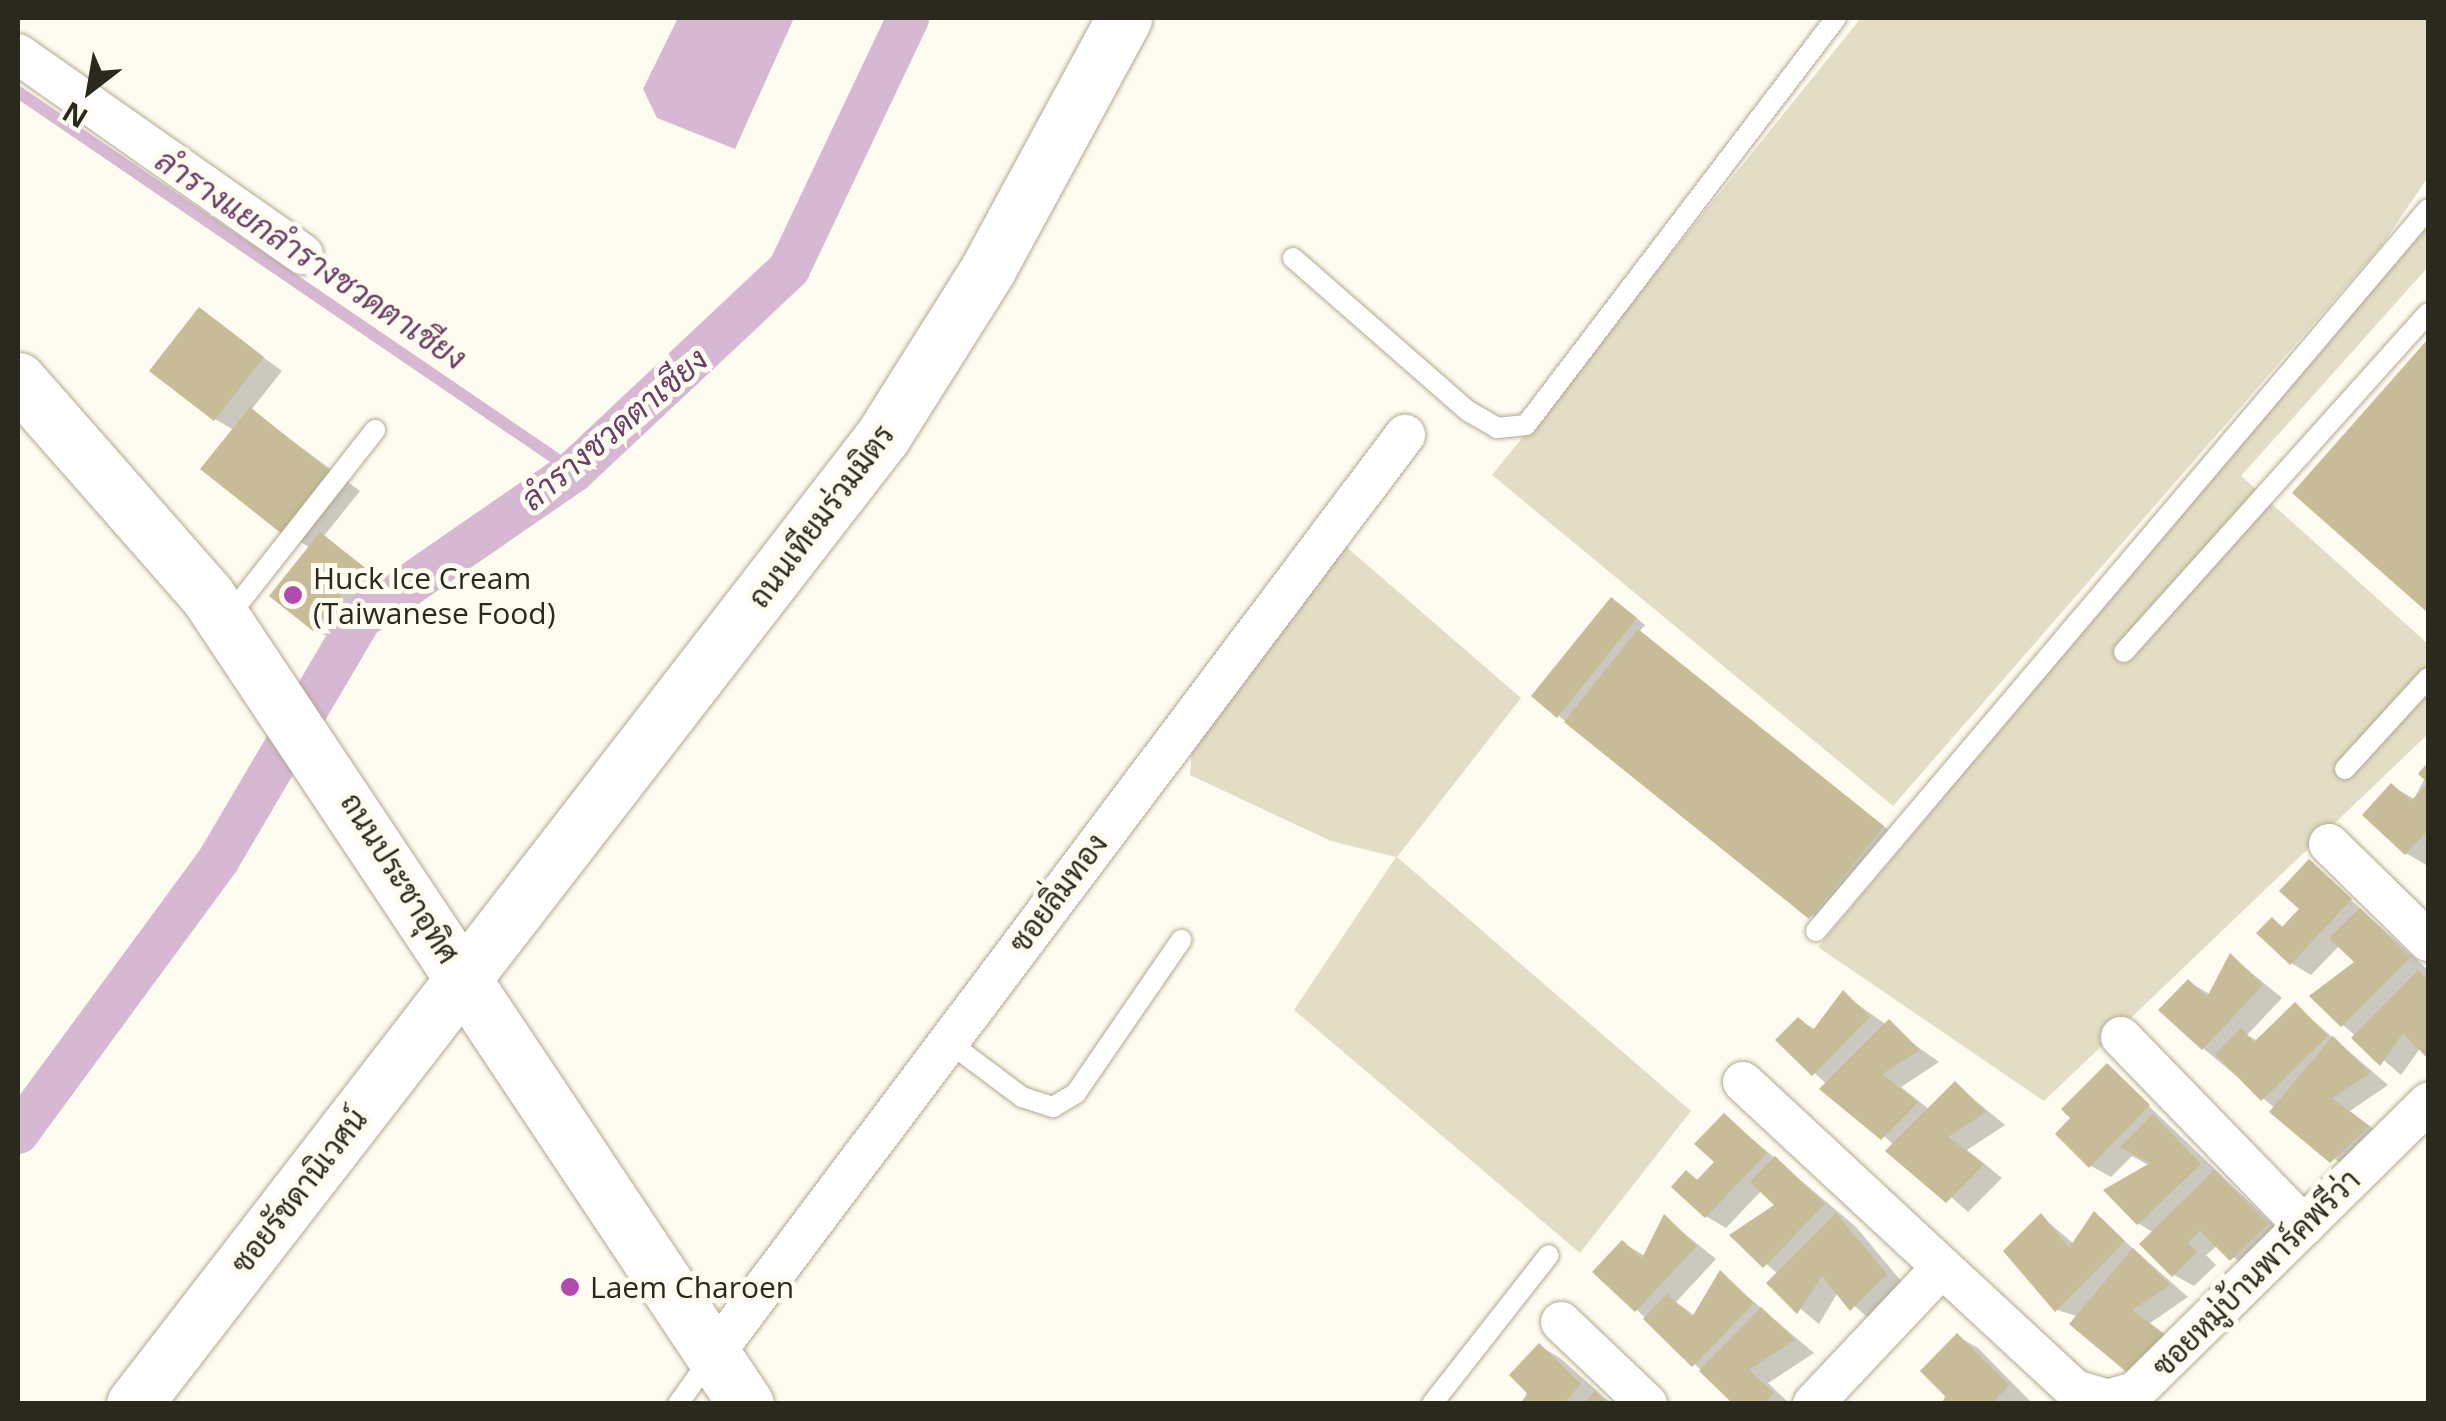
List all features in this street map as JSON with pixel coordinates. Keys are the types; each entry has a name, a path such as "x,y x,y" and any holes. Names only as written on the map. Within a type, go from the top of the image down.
{"street":[{"name":"ถนนเทียมร่วมมิตร","path":"463,978 883,436 988,268 1124,18"},
{"path":"18,54 303,254"},
{"name":"ถนนประชาอุทิศ","path":"18,380 216,608 354,802 463,978 746,1404"},
{"name":"ซอยลิ่มทอง","path":"714,1354 946,1040 1405,435"},
{"path":"2330,844 2428,941"},
{"name":"ซอยรัชดานิเวศน์","path":"134,1404 463,978"},
{"path":"2120,1037 2304,1226"},
{"name":"ซอยหมู่บ้านพาร์คพรีว่า","path":"1743,1082 2076,1390 2107,1400 2135,1392 2428,1103"},
{"path":"1813,1404 1942,1267"},
{"path":"1561,1322 1646,1404"}],"lane":[{"path":"1292,258 1468,410 1497,428 1526,425 1836,18"},
{"path":"1816,931 2428,209"},
{"path":"2124,652 2428,313"},
{"path":"216,608 375,430"},
{"path":"2345,769 2428,678"},
{"path":"946,1040 1022,1097 1053,1107 1076,1093 1181,940"},
{"path":"1432,1404 1549,1255"},
{"path":"678,1404 714,1354"}],"shaded area":[{"path":"678,18 794,18 735,149 657,118 643,89"},
{"path":"1861,18 2428,18 2428,177 2382,245 1893,806 1492,475"},
{"path":"2428,219 2428,267 2241,476 2428,644 2428,734 2044,1101 1818,947"},
{"path":"1343,544 1521,698 1397,857 1691,1111 1580,1253 1294,1010 1396,857 1331,841 1190,775 1193,736"}],"building":[{"path":"199,307 264,357 214,421 149,371"},
{"path":"2428,339 2428,613 2292,493"},
{"path":"250,407 331,472 282,534 200,469"},
{"path":"320,532 364,567 313,631 269,596"},
{"path":"1611,597 1637,618 1557,718 1531,696"},
{"path":"1638,629 1884,826 1809,919 1564,722"},
{"path":"2428,762 2428,783 2418,774"},
{"path":"2391,783 2411,801 2428,783 2428,830 2405,855 2362,815"},
{"path":"2309,859 2352,899 2290,965 2256,933 2272,917 2282,927 2299,909 2279,891"},
{"path":"2360,908 2410,958 2341,1027 2309,996 2354,962 2329,938"},
{"path":"2230,953 2263,985 2202,1050 2158,1010 2188,979 2207,997"},
{"path":"2418,970 2428,980 2428,1059 2403,1033 2380,1066 2351,1038"},
{"path":"1843,990 1870,1017 1812,1076 1775,1040 1798,1017 1813,1030"},
{"path":"2295,1002 2328,1036 2261,1101 2215,1054 2241,1028 2254,1042"},
{"path":"1889,1019 1920,1050 1882,1074 1918,1102 1881,1140 1819,1089"},
{"path":"2333,1036 2370,1073 2332,1098 2369,1126 2330,1163 2269,1112"},
{"path":"2107,1063 2150,1105 2089,1168 2055,1134 2070,1118 2061,1109"},
{"path":"1955,1081 1986,1112 1948,1137 1984,1164 1946,1203 1885,1151"},
{"path":"1724,1113 1767,1153 1705,1218 1671,1187 1686,1170 1697,1180 1714,1162 1694,1144"},
{"path":"2153,1114 2201,1164 2137,1225 2103,1190 2150,1163 2120,1147"},
{"path":"1775,1156 1825,1204 1763,1268 1729,1235 1774,1205 1750,1182"},
{"path":"2214,1170 2268,1224 2230,1261 2200,1231 2188,1243 2197,1252 2172,1277 2139,1244"},
{"path":"2094,1211 2125,1241 2055,1312 2003,1251 2041,1213 2069,1248"},
{"path":"1836,1213 1887,1274 1850,1311 1822,1276 1797,1314 1766,1283"},
{"path":"1664,1214 1697,1246 1635,1312 1592,1272 1622,1240 1642,1258"},
{"path":"2133,1248 2170,1285 2132,1310 2168,1337 2130,1375 2069,1324"},
{"path":"1720,1270 1754,1303 1692,1367 1643,1319 1667,1294 1692,1317"},
{"path":"1761,1307 1795,1340 1749,1370 1774,1393 1764,1404 1733,1404 1699,1371"},
{"path":"1957,1333 2009,1385 1991,1404 1940,1404 1946,1397 1920,1371"},
{"path":"1539,1343 1581,1384 1563,1404 1519,1404 1528,1394 1509,1375"},
{"path":"1595,1391 1608,1404 1583,1404"}],"waterway":[{"name":"ลำรางชวดตาเชียง","path":"18,1133 219,859 361,618 574,471 789,269 908,18"},
{"name":"ลำรางแยกลำรางชวดตาเชียง","path":"18,92 574,471"}],"place":[{"name":"Huck Ice Cream (Taiwanese Food)","path":"293,595"},
{"name":"Laem Charoen","path":"570,1287"}]}
